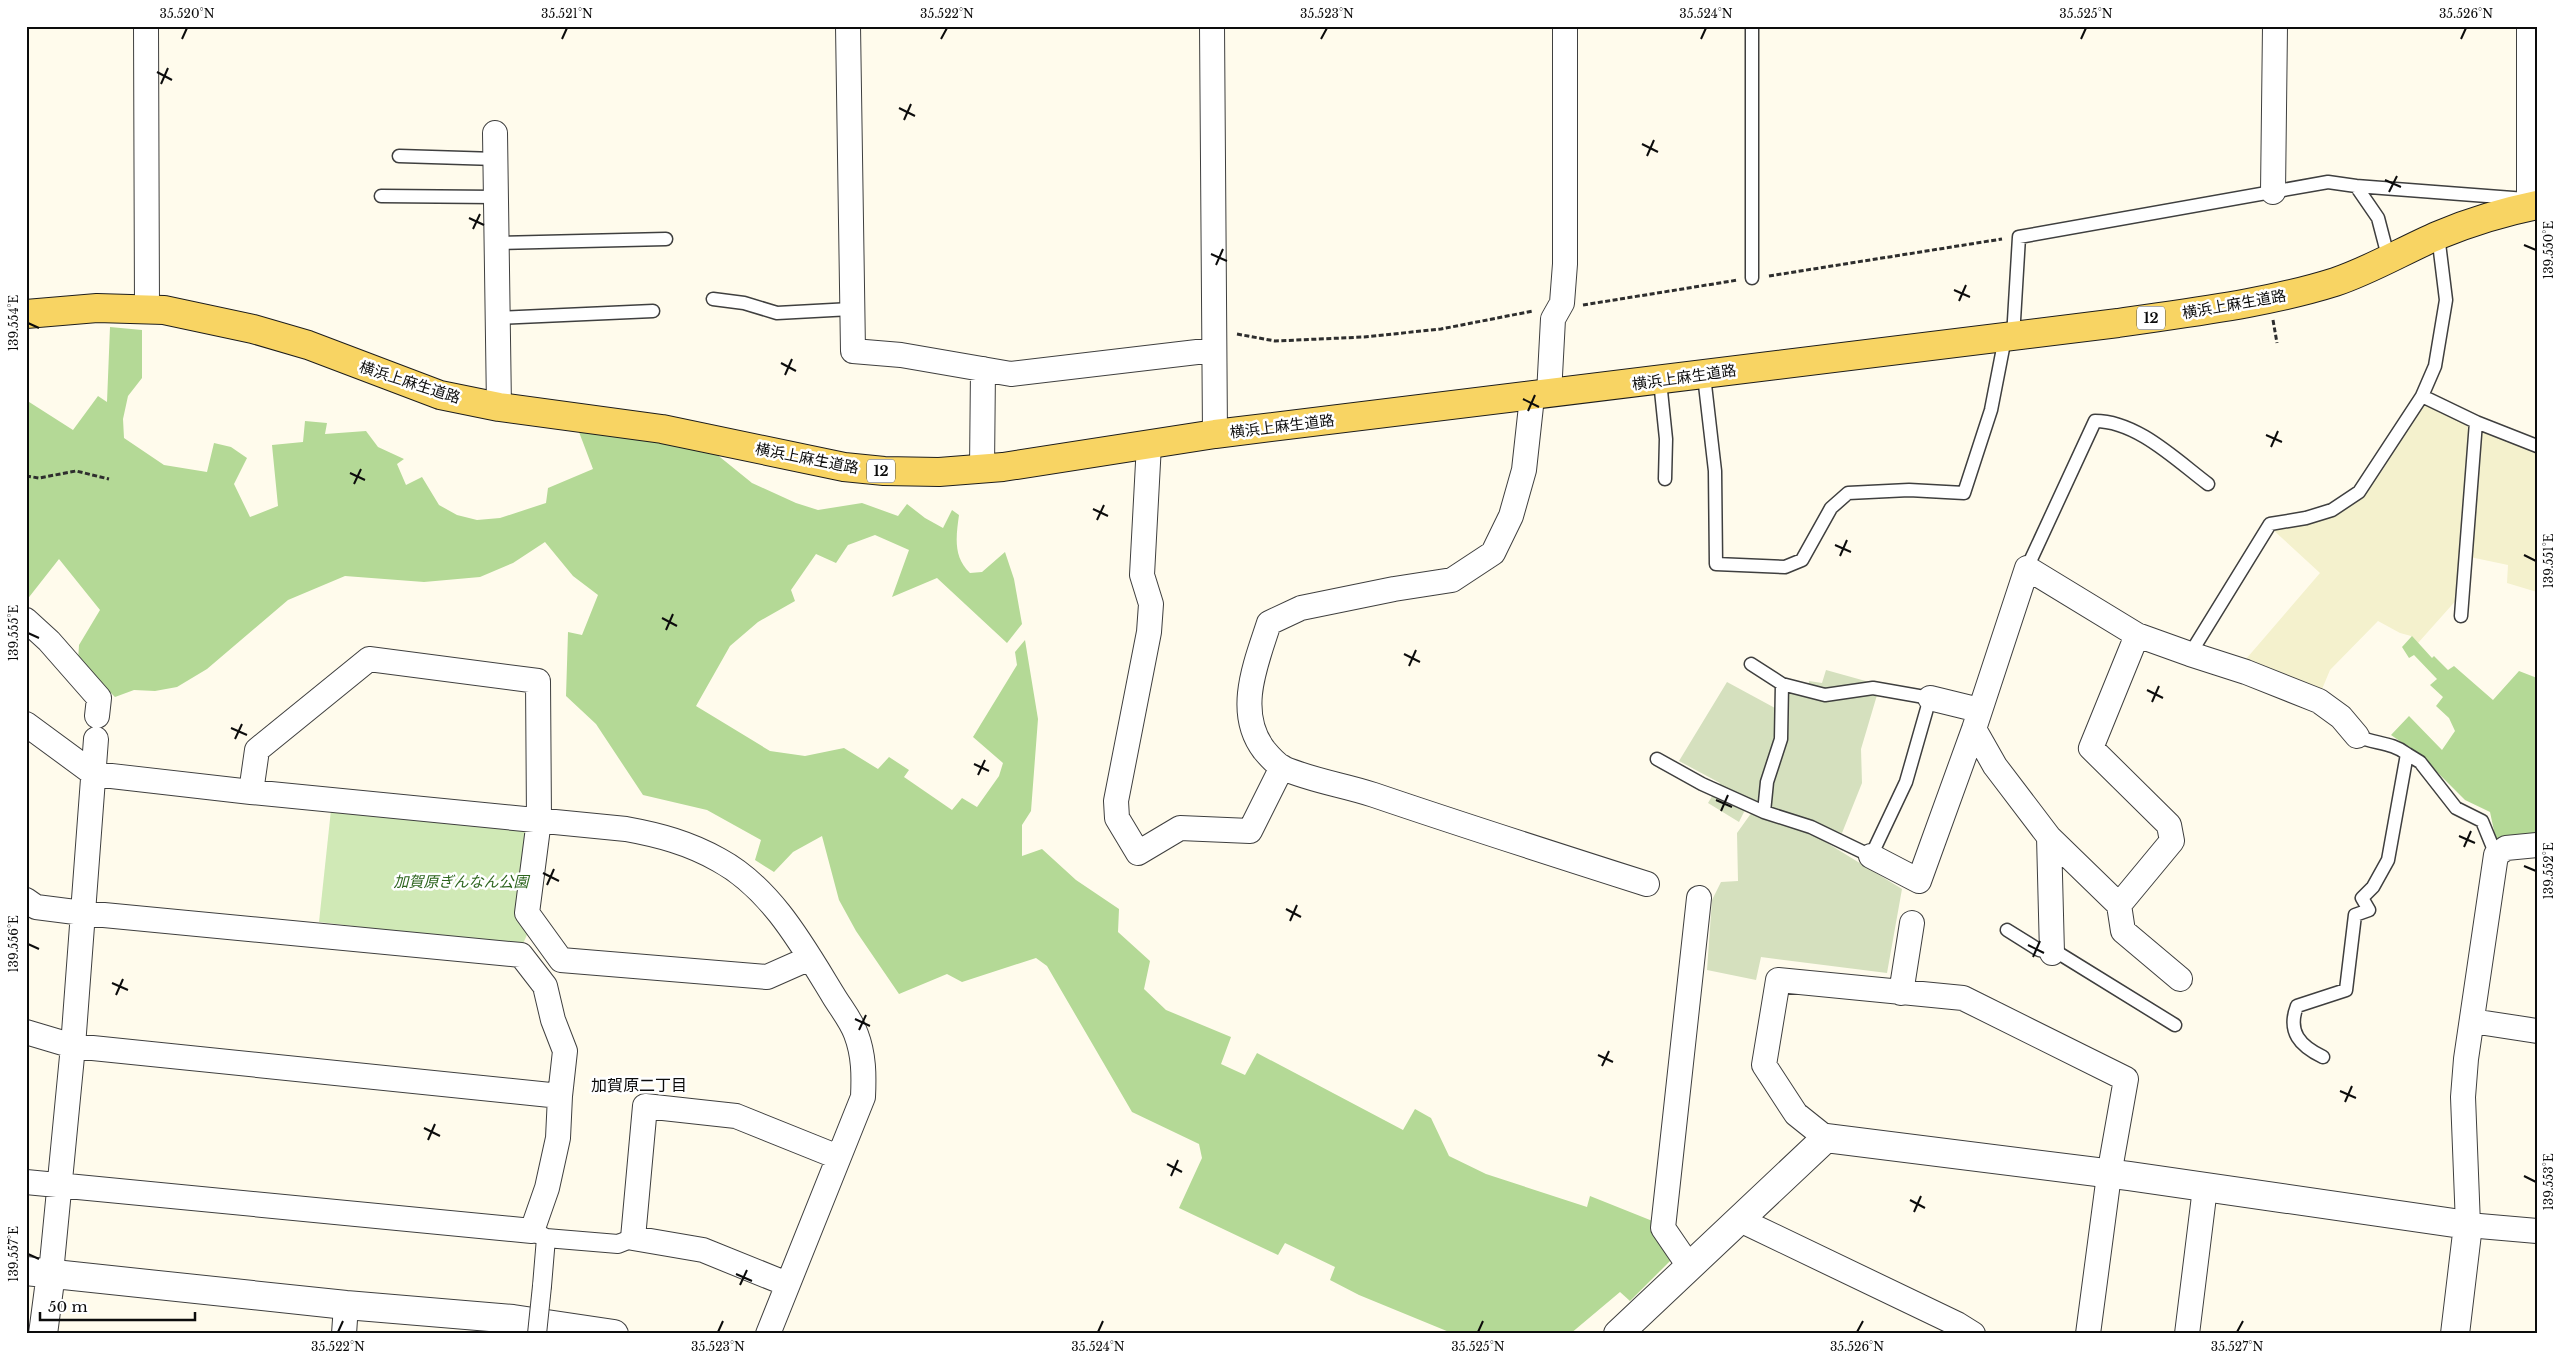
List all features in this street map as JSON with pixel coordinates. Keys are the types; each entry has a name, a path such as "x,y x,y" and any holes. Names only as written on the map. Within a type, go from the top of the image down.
{"main road":[{"name":"横浜上麻生道路","path":"26,314 97,308 164,310 253,328 308,345 440,395 500,407 662,428 844,467 912,472 982,468 1215,434 1704,376 2118,323 2266,300 2336,281 2389,260 2438,235 2531,204"}],"street":[{"path":"146,26 147,309"},
{"path":"848,26 853,351 902,355 1011,374 1214,340"},
{"path":"1212,26 1215,434"},
{"path":"1565,26 1565,264 1562,302 1553,318 1540,395 1524,470 1511,516 1493,554 1452,580 1394,589 1301,608 1269,623 1253,671 1249,704 1252,728 1264,749 1282,767 1316,780 1372,795 1433,817 1647,884"},
{"path":"2273,192 2275,26"},
{"path":"2529,26 2531,204"},
{"path":"496,134 500,407"},
{"path":"982,468 983,369"},
{"path":"1149,444 1142,575 1151,604 1149,632 1118,793 1117,818 1138,853 1180,828 1250,830 1282,767"},
{"path":"1871,856 1919,881 2027,568 2137,634 2246,672 2319,701 2341,717 2358,736"},
{"path":"26,620 49,640 99,698 97,716"},
{"path":"2120,905 2172,840 2170,825 2092,748 2137,634"},
{"path":"251,792 257,750 368,659 538,681 539,820 527,912 561,960 767,977 810,958"},
{"path":"1930,698 1976,719 1995,766 2049,837 2120,905 2123,931 2180,979"},
{"path":"26,724 94,774 251,792 539,820 663,836 720,860 741,875 768,900 810,958 856,1032 865,1066 863,1097 768,1334"},
{"path":"43,1334 39,1272 59,1186 73,1046 96,739"},
{"path":"2049,837 2052,952"},
{"path":"2455,1334 2468,1225 2462,1097 2496,855 2506,848 2537,845"},
{"path":"1689,1266 1662,1228 1699,898"},
{"path":"26,900 36,907 83,913 521,955 546,986 552,1020 565,1051 558,1138 539,1234 542,1286 537,1334"},
{"path":"1901,992 1912,923"},
{"path":"2090,1333 2109,1175 2126,1079 1963,998 1778,980 1764,1066 1796,1114 1826,1138 2109,1175 2205,1188 2468,1225 2537,1231"},
{"path":"2472,1021 2537,1031"},
{"path":"26,1032 73,1046 560,1096"},
{"path":"633,1238 645,1106 736,1116 838,1157"},
{"path":"1618,1334 1826,1138"},
{"path":"26,1182 539,1234 618,1244 633,1238 703,1250 787,1284"},
{"path":"2188,1334 2205,1188"},
{"path":"1738,1219 1957,1324 1973,1334"},
{"path":"39,1272 346,1305 513,1319 614,1334"},
{"path":"344,1334 346,1305"}],"lane":[{"path":"1752,26 1752,278"},
{"path":"399,156 496,159"},
{"path":"1704,376 1715,471 1716,564 1785,567 1802,560 1831,508 1848,493 1909,490 1964,493 1991,410 2009,337 2019,237 2328,182 2531,204"},
{"path":"2356,186 2378,218 2389,260"},
{"path":"382,196 496,197"},
{"path":"2190,654 2270,524 2306,518 2332,510 2359,492 2422,396 2435,366 2446,300 2438,235"},
{"path":"497,243 666,239"},
{"path":"713,299 744,303 777,313 851,309"},
{"path":"498,318 653,311"},
{"path":"1660,381 1666,439 1665,480"},
{"path":"2422,396 2476,422 2537,446"},
{"path":"2027,568 2095,421 2112,421 2132,428 2208,484"},
{"path":"2461,616 2476,422"},
{"path":"1657,759 1702,784 1764,812 1811,827 1871,856 1906,782 1930,698 1873,688 1825,695 1782,684 1751,664"},
{"path":"1764,812 1767,782 1780,739 1782,684"},
{"path":"2358,736 2365,740 2397,746 2420,762 2456,808 2482,822 2496,855"},
{"path":"2323,1057 2307,1049 2297,1037 2292,1019 2297,1006 2346,990 2355,915 2369,910 2362,898 2374,886 2388,860 2407,754"},
{"path":"2007,930 2039,950 2060,954 2175,1025"}],"path":[{"path":"1579,306 2019,237"},
{"path":"1214,340 1275,341 1364,337 1441,329 1536,310"},
{"path":"2272,312 2277,343"},
{"path":"26,476 39,478 76,471 109,479"}],"shaded area":[{"path":"2422,402 2473,426 2459,597 2418,643 2411,636 2400,633 2378,621 2330,670 2320,694 2240,666 2320,573 2271,528 2322,519 2346,509 2361,496 2382,471"},
{"path":"2479,426 2537,449 2537,592 2507,583 2508,565 2470,557"}],"green space":[{"path":"110,327 142,330 142,378 128,396 123,419 124,438 164,465 207,472 214,443 231,447 247,458 234,484 250,517 278,506 272,445 303,442 305,421 327,423 325,434 366,431 378,447 404,459 397,464 406,485 422,477 439,505 457,515 477,520 500,518 546,503 548,488 593,469 579,432 659,436 715,453 752,483 796,503 818,510 862,503 898,516 907,504 925,518 943,528 952,510 959,515 958,553 970,573 982,572 1005,552 1014,579 1022,624 1007,643 937,578 892,597 909,550 875,535 848,545 836,563 816,554 791,590 795,601 758,622 730,646 696,706 770,751 805,756 844,748 878,769 889,757 909,770 904,777 952,810 962,798 977,807 999,776 1003,763 973,737 1017,665 1015,652 1025,640 1038,719 1031,811 1022,825 1022,856 1042,849 1076,880 1119,909 1118,932 1150,961 1144,989 1166,1010 1231,1037 1221,1064 1245,1075 1257,1053 1403,1130 1415,1109 1431,1118 1449,1156 1486,1174 1587,1207 1590,1196 1655,1222 1672,1259 1630,1301 1620,1292 1570,1334 1454,1334 1359,1295 1330,1280 1335,1267 1285,1243 1278,1255 1179,1208 1202,1158 1199,1144 1132,1112 1047,966 1036,958 962,982 947,974 899,994 856,931 839,900 822,836 793,852 774,872 755,860 761,840 707,810 643,795 596,724 566,696 568,632 582,635 598,595 573,576 545,542 513,563 480,577 424,582 345,576 288,600 207,669 177,687 155,691 134,690 115,697 78,661 79,645 100,610 59,559 26,601 26,400 73,430 98,396 107,402"},
{"path":"2412,636 2432,658 2434,656 2448,670 2454,666 2493,700 2519,671 2537,678 2537,850 2497,845 2490,812 2465,800 2421,756 2391,735 2409,716 2442,750 2455,731 2449,718 2436,706 2443,697 2430,685 2437,679 2414,655 2409,658 2402,647"},
{"path":"1826,670 1880,685 1861,749 1862,783 1842,833 1761,807 1750,800 1739,822 1708,803 1720,783 1679,761 1727,682 1775,708 1777,691 1807,695 1809,681 1822,683"},
{"name":"加賀原ぎんなん公園","path":"331,810 529,832 530,928 522,946 319,922"},
{"path":"1752,812 1819,838 1902,889 1887,973 1761,957 1756,980 1707,970 1712,900 1721,882 1738,881 1737,833"}],"district":[{"name":"加賀原二丁目","path":"639,1085"}]}
